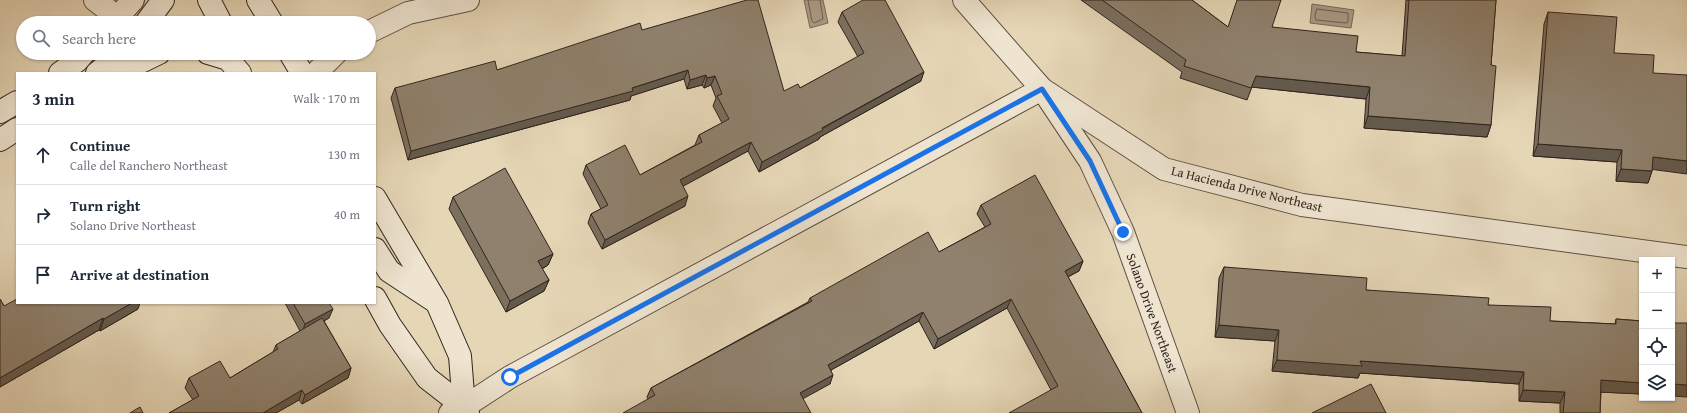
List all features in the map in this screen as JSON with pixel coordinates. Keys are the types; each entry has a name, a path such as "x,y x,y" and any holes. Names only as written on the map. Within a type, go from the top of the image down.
{"street":[{"path":"95,0 110,16"},
{"path":"118,16 133,0"},
{"path":"151,16 163,0"},
{"path":"209,0 217,16"},
{"path":"258,0 268,16"},
{"path":"376,29 408,13 468,0"},
{"name":"La Hacienda Drive Northeast","path":"964,0 1042,89 1164,168 1294,203 1687,257"},
{"path":"61,72 78,60"},
{"path":"98,72 113,60"},
{"path":"120,72 145,60"},
{"path":"229,60 239,72"},
{"path":"241,60 247,72"},
{"path":"294,60 301,72"},
{"path":"317,72 329,60"},
{"path":"461,411 510,377 1042,89"},
{"name":"Solano Drive Northeast","path":"1042,89 1090,161 1123,232 1188,413"},
{"path":"0,112 16,103"},
{"path":"0,140 16,130"},
{"path":"376,200 437,303 460,356 461,411"},
{"path":"376,251 389,271 437,303"},
{"path":"376,300 390,324 427,378 461,411"}],"water":[{"path":"804,0 823,0 828,23 810,28"},
{"path":"1312,4 1354,10 1351,28 1310,23"}],"building":[{"path":"747,0 758,0 784,91 798,84 800,88 864,53 842,12 863,0 885,0 924,72 822,128 823,130 762,162 751,142 680,180 688,196 605,240 591,214 608,205 586,165 625,145 640,175 702,142 699,135 729,119 717,96 722,94 715,76 707,78 706,75 690,80 688,70 632,88 633,91 411,151 395,88 495,61 497,70 640,23 642,30"},
{"path":"1102,0 1192,0 1228,27 1237,0 1281,0 1272,27 1358,36 1356,52 1405,56 1409,0 1496,0 1491,65 1496,66 1491,125 1368,116 1370,87 1256,76 1251,88 1184,66 1186,60"},
{"path":"1548,12 1617,17 1614,53 1654,55 1653,73 1687,75 1687,161 1653,157 1652,171 1621,169 1622,150 1538,144"},
{"path":"505,168 553,254 538,261 549,280 510,301 453,197"},
{"path":"1035,175 1083,261 1065,271 1142,413 1009,413 1058,386 1011,299 938,339 923,312 828,365 833,375 800,393 811,413 623,413 655,395 651,388 812,301 810,298 928,232 939,252 991,224 981,205"},
{"path":"1224,267 1367,278 1366,290 1489,298 1488,305 1551,307 1550,321 1616,324 1616,319 1639,321 1639,383 1601,380 1600,413 1563,413 1565,392 1523,390 1524,372 1360,361 1362,366 1277,360 1279,330 1219,325"},
{"path":"0,299 4,306 16,300 16,304 130,304 104,319 103,318 0,378"},
{"path":"294,304 330,304 333,309 305,324"},
{"path":"322,318 351,368 305,395 302,390 263,413 169,413 199,396 189,378 220,361 230,378 278,349 276,345"},
{"path":"1675,323 1687,323 1687,385 1675,384"},
{"path":"1371,384 1386,413 1312,413"},
{"path":"140,407 143,413 130,413"}],"route":[{"path":"510,377 1042,89 1090,161 1123,232"}]}
